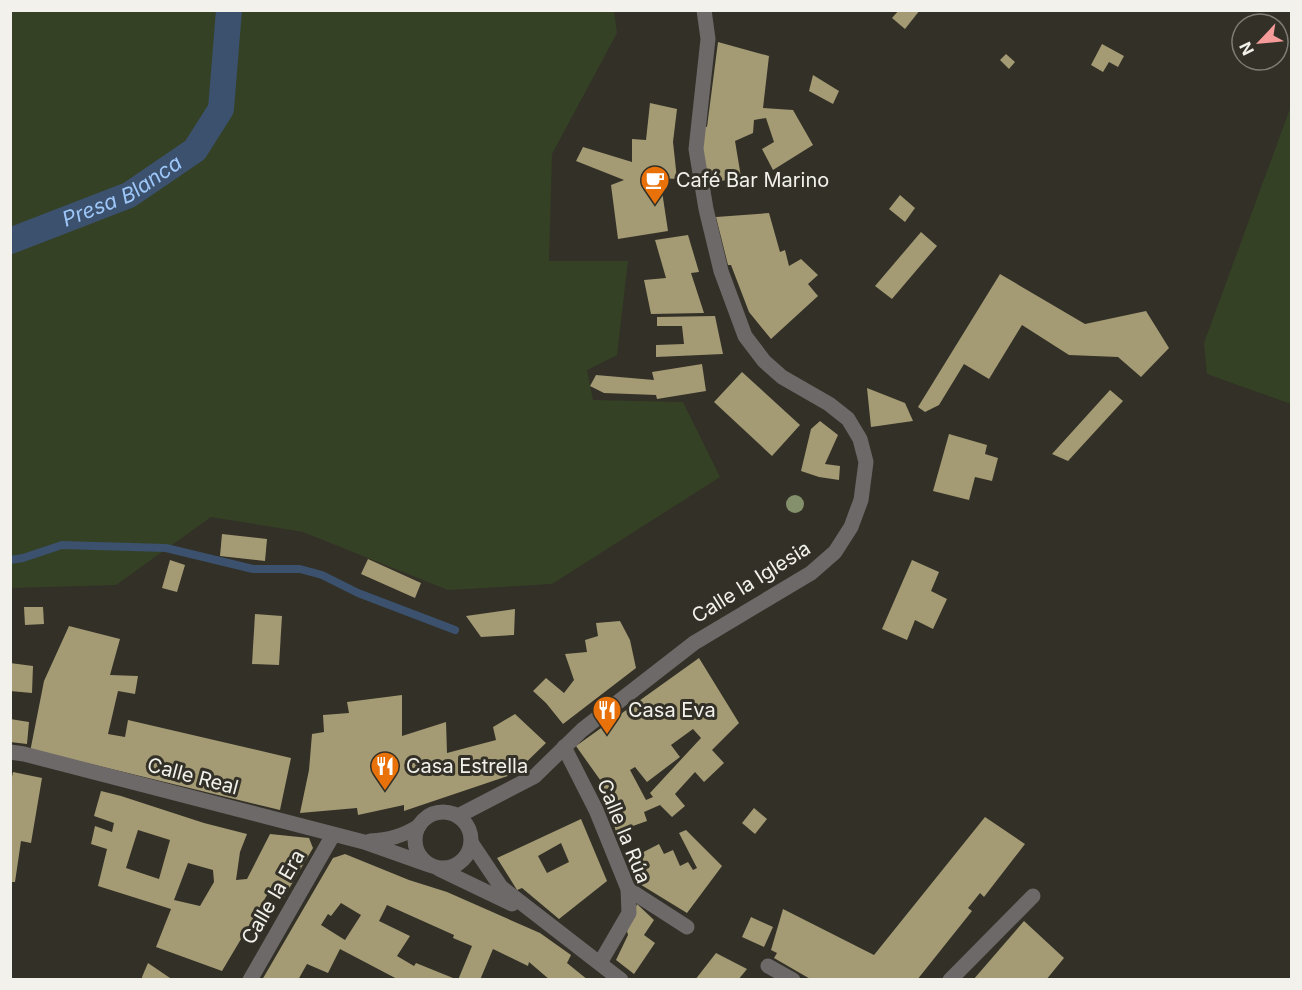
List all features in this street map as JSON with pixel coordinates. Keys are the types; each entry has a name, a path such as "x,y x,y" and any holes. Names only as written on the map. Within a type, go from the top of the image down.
{"street":[{"name":"Calle la Iglesia","path":"458,816 535,776 582,730 694,643 811,573 835,552 851,527 861,500 866,462 860,439 848,419 830,404 782,377 764,361 745,336 721,272 706,210 696,149 708,39 704,10"},
{"name":"Calle la Rúa","path":"564,747 596,810 628,889 629,913 600,963"},
{"name":"Calle Real","path":"10,752 364,842 434,867 549,924"},
{"path":"450,812 458,816 469,828 472,844 464,860 448,869 434,867 422,859 415,843 419,825 432,814 450,812"},
{"name":"Calle Real","path":"364,842 389,840 408,833 419,825"},
{"name":"Calle la Era","path":"250,980 333,835"},
{"name":"Calle Real","path":"472,844 501,887 621,980"},
{"path":"628,889 687,927"},
{"path":"950,980 1033,896"},
{"path":"768,966 793,980"}],"green space":[{"path":"10,11 614,11 617,33 552,154 549,261 628,261 617,355 587,370 593,400 683,402 720,477 552,584 448,590 303,532 211,517 116,585 11,588"},
{"path":"1291,106 1291,404 1207,374 1204,343"}],"building":[{"path":"899,10 920,10 905,29 892,18"},
{"path":"718,42 769,56 763,108 793,110 813,145 773,170 762,149 774,142 766,118 754,120 753,133 735,141 741,177 707,184 702,146 704,126 707,127"},
{"path":"1102,44 1124,56 1118,67 1109,62 1103,72 1091,65"},
{"path":"1006,54 1015,62 1009,69 1000,60"},
{"path":"813,75 839,91 833,104 809,91"},
{"path":"650,103 677,109 673,142 677,179 660,178 668,231 618,239 611,185 624,180 576,161 583,147 632,162 632,139 646,140"},
{"path":"900,195 915,208 905,222 889,209"},
{"path":"769,213 780,252 785,250 789,266 801,259 818,275 808,284 818,296 771,339 749,312 731,265 728,265 716,217"},
{"path":"921,232 937,246 892,299 875,286"},
{"path":"688,235 699,272 691,273 704,313 651,314 644,280 666,278 655,240"},
{"path":"1000,274 1085,324 1146,311 1169,348 1141,377 1118,357 1069,355 1022,325 989,379 964,364 939,405 925,412 918,407"},
{"path":"715,316 723,354 656,357 656,345 684,344 682,326 657,326 657,317"},
{"path":"702,364 706,391 657,399 656,395 604,393 590,386 596,375 654,380 652,372"},
{"path":"742,372 800,425 772,456 714,402"},
{"path":"867,388 905,403 913,421 871,427"},
{"path":"1110,390 1123,401 1068,461 1052,454"},
{"path":"820,421 838,435 825,464 840,466 839,480 801,471 811,429"},
{"path":"949,434 987,445 985,454 998,458 992,481 975,477 969,500 933,491"},
{"path":"222,534 267,539 265,561 220,556"},
{"path":"368,559 421,583 415,598 361,574"},
{"path":"170,560 185,565 177,592 162,588"},
{"path":"912,560 939,572 931,591 947,599 933,629 915,620 907,640 882,629"},
{"path":"24,607 43,607 44,624 25,625"},
{"path":"515,609 514,635 481,637 466,616"},
{"path":"255,614 282,616 279,665 252,664"},
{"path":"620,621 630,640 636,668 563,724 533,691 546,678 564,693 574,680 565,654 587,652 585,640 598,636 596,623"},
{"path":"69,626 120,639 110,675 138,676 135,694 118,691 108,734 125,737 128,720 291,758 280,810 91,764 30,752 44,681"},
{"path":"699,658 739,723 712,750 724,763 704,782 695,772 675,794 685,806 672,817 660,805 644,812 647,821 616,832 603,784 576,746","holes":["693,729 701,738 650,793 653,797 646,800 630,770 635,767 647,782 680,757 671,745"]},
{"path":"10,663 33,666 32,693 10,691"},
{"path":"402,695 402,736 446,722 447,753 496,740 493,727 515,714 546,743 514,774 404,811 404,805 358,815 357,808 300,813 309,770 312,734 324,732 323,715 349,713 347,702"},
{"path":"10,719 29,722 27,744 10,742"},
{"path":"13,772 42,778 31,843 21,841 15,882 10,882 10,786"},
{"path":"101,791 247,834 240,852 236,880 247,879 270,834 309,838 313,848 284,897 270,890 222,971 156,947 171,909 98,886 107,849 91,844 95,826 112,832 114,823 94,816","holes":["138,830 170,840 159,879 126,868","188,863 213,870 214,882 200,906 174,900"]},
{"path":"754,808 767,819 755,834 742,823"},
{"path":"985,817 1025,844 984,897 980,893 968,908 972,911 917,980 812,980 774,958 777,953 771,950 783,909 874,955"},
{"path":"581,819 607,881 559,919 522,888 517,890 497,858","holes":["561,843 569,862 547,873 538,856"]},
{"path":"686,830 722,866 687,913 638,883 628,860 659,844 664,854 673,850 680,866 688,862 693,870 697,868 679,833"},
{"path":"345,854 409,880 447,892 540,933 571,955 567,963 588,980 550,980 529,962 528,966 493,949 480,980 458,980 399,980 340,949 328,973 307,964 298,980 262,980 333,858","holes":["341,903 361,915 345,940 321,925 328,914 331,916","387,905 454,935 453,938 472,946 458,980 416,963 414,966 397,956 410,936 379,921"]},
{"path":"637,904 654,920 644,935 655,943 634,974 616,960 628,935 627,931"},
{"path":"751,917 773,927 764,947 742,937"},
{"path":"1024,921 1064,958 1046,980 973,980"},
{"path":"716,953 747,969 738,980 695,980"},
{"path":"148,963 173,980 143,980 142,977"}],"waterway":[{"name":"Presa Blanca","path":"10,241 129,195 195,150 221,109 229,10"},
{"path":"10,560 62,545 166,548 253,569 300,569 322,575 358,593 455,630"}],"place":[{"name":"Café Bar Marino","path":"655,206"},
{"name":"Casa Eva","path":"607,736"},
{"name":"Casa Estrella","path":"385,792"}]}
